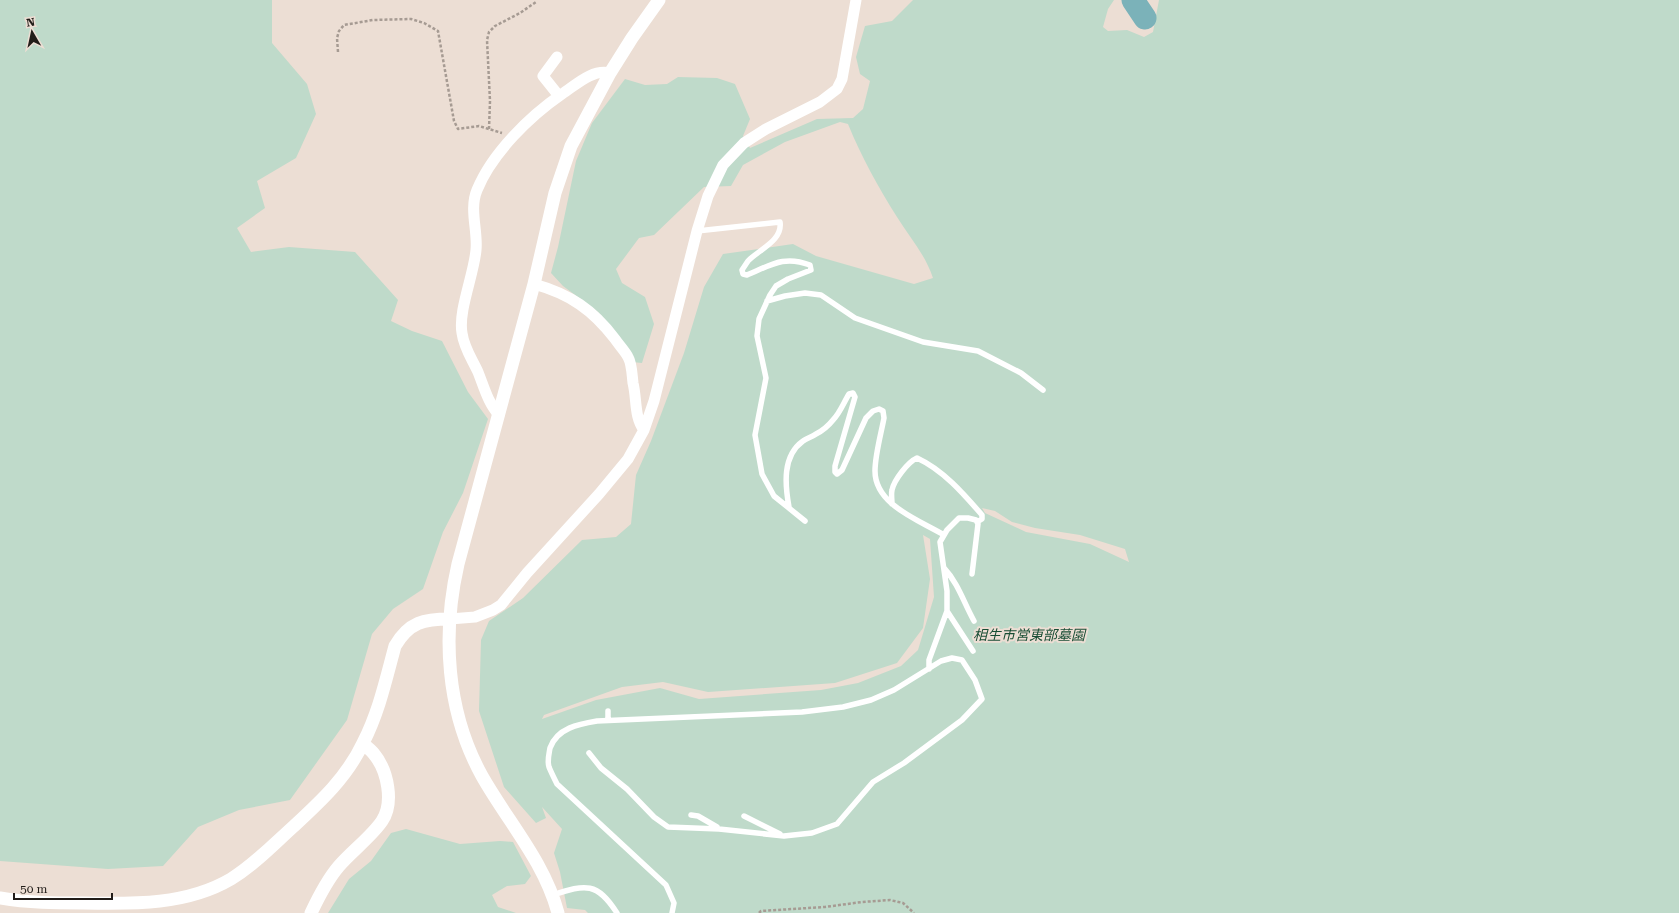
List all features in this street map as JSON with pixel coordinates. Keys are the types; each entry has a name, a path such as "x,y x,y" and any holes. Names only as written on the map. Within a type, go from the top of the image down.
{"street":[{"path":"558,913 553,894 535,857 482,775 468,745 454,701 450,674 448,650 450,619 458,564 534,284 555,193 571,146 610,73 632,38 659,0"},
{"path":"0,898 62,903 110,904 159,902 187,897 210,889 232,878 260,856 326,796 347,772 363,744 382,694 395,646 408,628 416,624 440,619 475,617 501,605 527,573 599,494 628,459 644,430 667,352 697,231 708,196 723,165 744,143 766,129 820,102 836,89 842,79 856,0"},
{"path":"557,57 543,76 559,96"},
{"path":"499,415 491,406 466,348 462,332 462,317 476,249 474,213 476,191 495,157 538,111 592,74 605,72 610,73"},
{"path":"534,284 550,288 577,301 603,322 628,357 634,387 637,417 639,424 644,430"},
{"path":"311,913 331,876 355,848 377,827 386,814 388,799 386,779 374,754 363,744"}],"lane":[{"path":"697,231 780,222 776,237 748,261 742,270 743,274 747,275 785,260 798,260 810,264 811,270 788,279 776,286 759,319 757,336 766,378 755,435 762,474 774,496 805,521"},
{"path":"767,301 805,293 821,296 855,318 882,328 923,342 978,351 1021,373 1044,390"},
{"path":"789,507 786,493 787,474 788,460 793,449 803,440 817,434 834,420 849,394 853,392 855,396 835,466 835,472 837,474 842,470 866,418 873,411 879,409 883,411 884,418 875,470 879,490 898,510 944,535"},
{"path":"892,504 892,490 899,476 910,461 917,458 928,463 961,490 982,515 982,519 977,522"},
{"path":"928,669 929,660 947,611 948,591 940,542 947,530 959,518 968,518 976,520 977,522"},
{"path":"972,574 977,522"},
{"path":"944,568 953,578 962,600 974,621"},
{"path":"947,611 973,651"},
{"path":"589,753 600,768 627,789 654,817 668,827 719,829 784,836 812,833 837,824 873,782 904,763 962,720 982,699 975,680 962,660 952,658 942,661 894,690 871,700 844,707 802,712 608,720 578,724 564,730 552,742 548,754 548,766 557,784 666,885 674,903 672,913"},
{"path":"608,711 608,720"},
{"path":"691,815 698,816 719,829"},
{"path":"744,816 784,836"},
{"path":"553,894 576,887 595,888 610,901 617,913"}],"path":[{"path":"489,129 490,101 487,40 489,32 495,26 520,13 536,2"},
{"path":"338,52 337,38 339,31 344,25 373,20 411,19 424,23 438,31 454,121 458,129 479,126 514,137"},
{"path":"759,913 761,911 825,907 890,900 903,903 914,913"}],"green space":[{"path":"0,0 272,0 272,43 307,84 316,114 296,158 257,181 265,208 237,228 251,252 289,247 355,252 398,300 391,321 412,331 442,341 468,392 488,419 463,493 443,532 423,589 393,609 372,634 347,720 290,800 239,810 198,827 163,866 108,869 0,861"},
{"name":"相生市営東部墓園","path":"913,0 1114,0 1108,9 1103,27 1108,31 1127,30 1144,37 1153,32 1159,0 1679,0 1679,913 588,913 585,910 567,908 560,872 554,853 562,829 542,807 546,818 536,823 504,787 479,711 481,640 489,621 523,598 582,540 616,537 631,524 636,475 651,441 684,353 704,287 723,254 793,244 816,256 914,284 933,278 922,254 897,217 864,160 848,124 840,122 785,142 743,165 731,186 704,187 654,235 639,238 616,269 622,283 645,297 654,324 642,363 632,362 598,312 563,286 551,273 576,161 592,123 625,79 645,85 667,84 678,77 717,78 735,84 750,119 743,136 750,148 817,119 853,118 863,109 870,81 860,74 856,57 865,26 892,21","holes":["982,508 995,511 1012,522 1035,528 1080,535 1125,549 1129,562 1090,544 1026,532 985,513","923,535 930,539 934,597 918,650 901,666 858,683 821,690 699,699 660,688 596,700 542,719 544,715 622,687 663,682 708,692 835,683 897,663 923,628 930,579"]},
{"path":"406,829 460,844 500,841 513,842 531,876 525,884 507,886 492,895 498,907 516,913 328,913 349,879 371,861 391,833"}],"waterway":[{"path":"1133,0 1145,18"}]}
